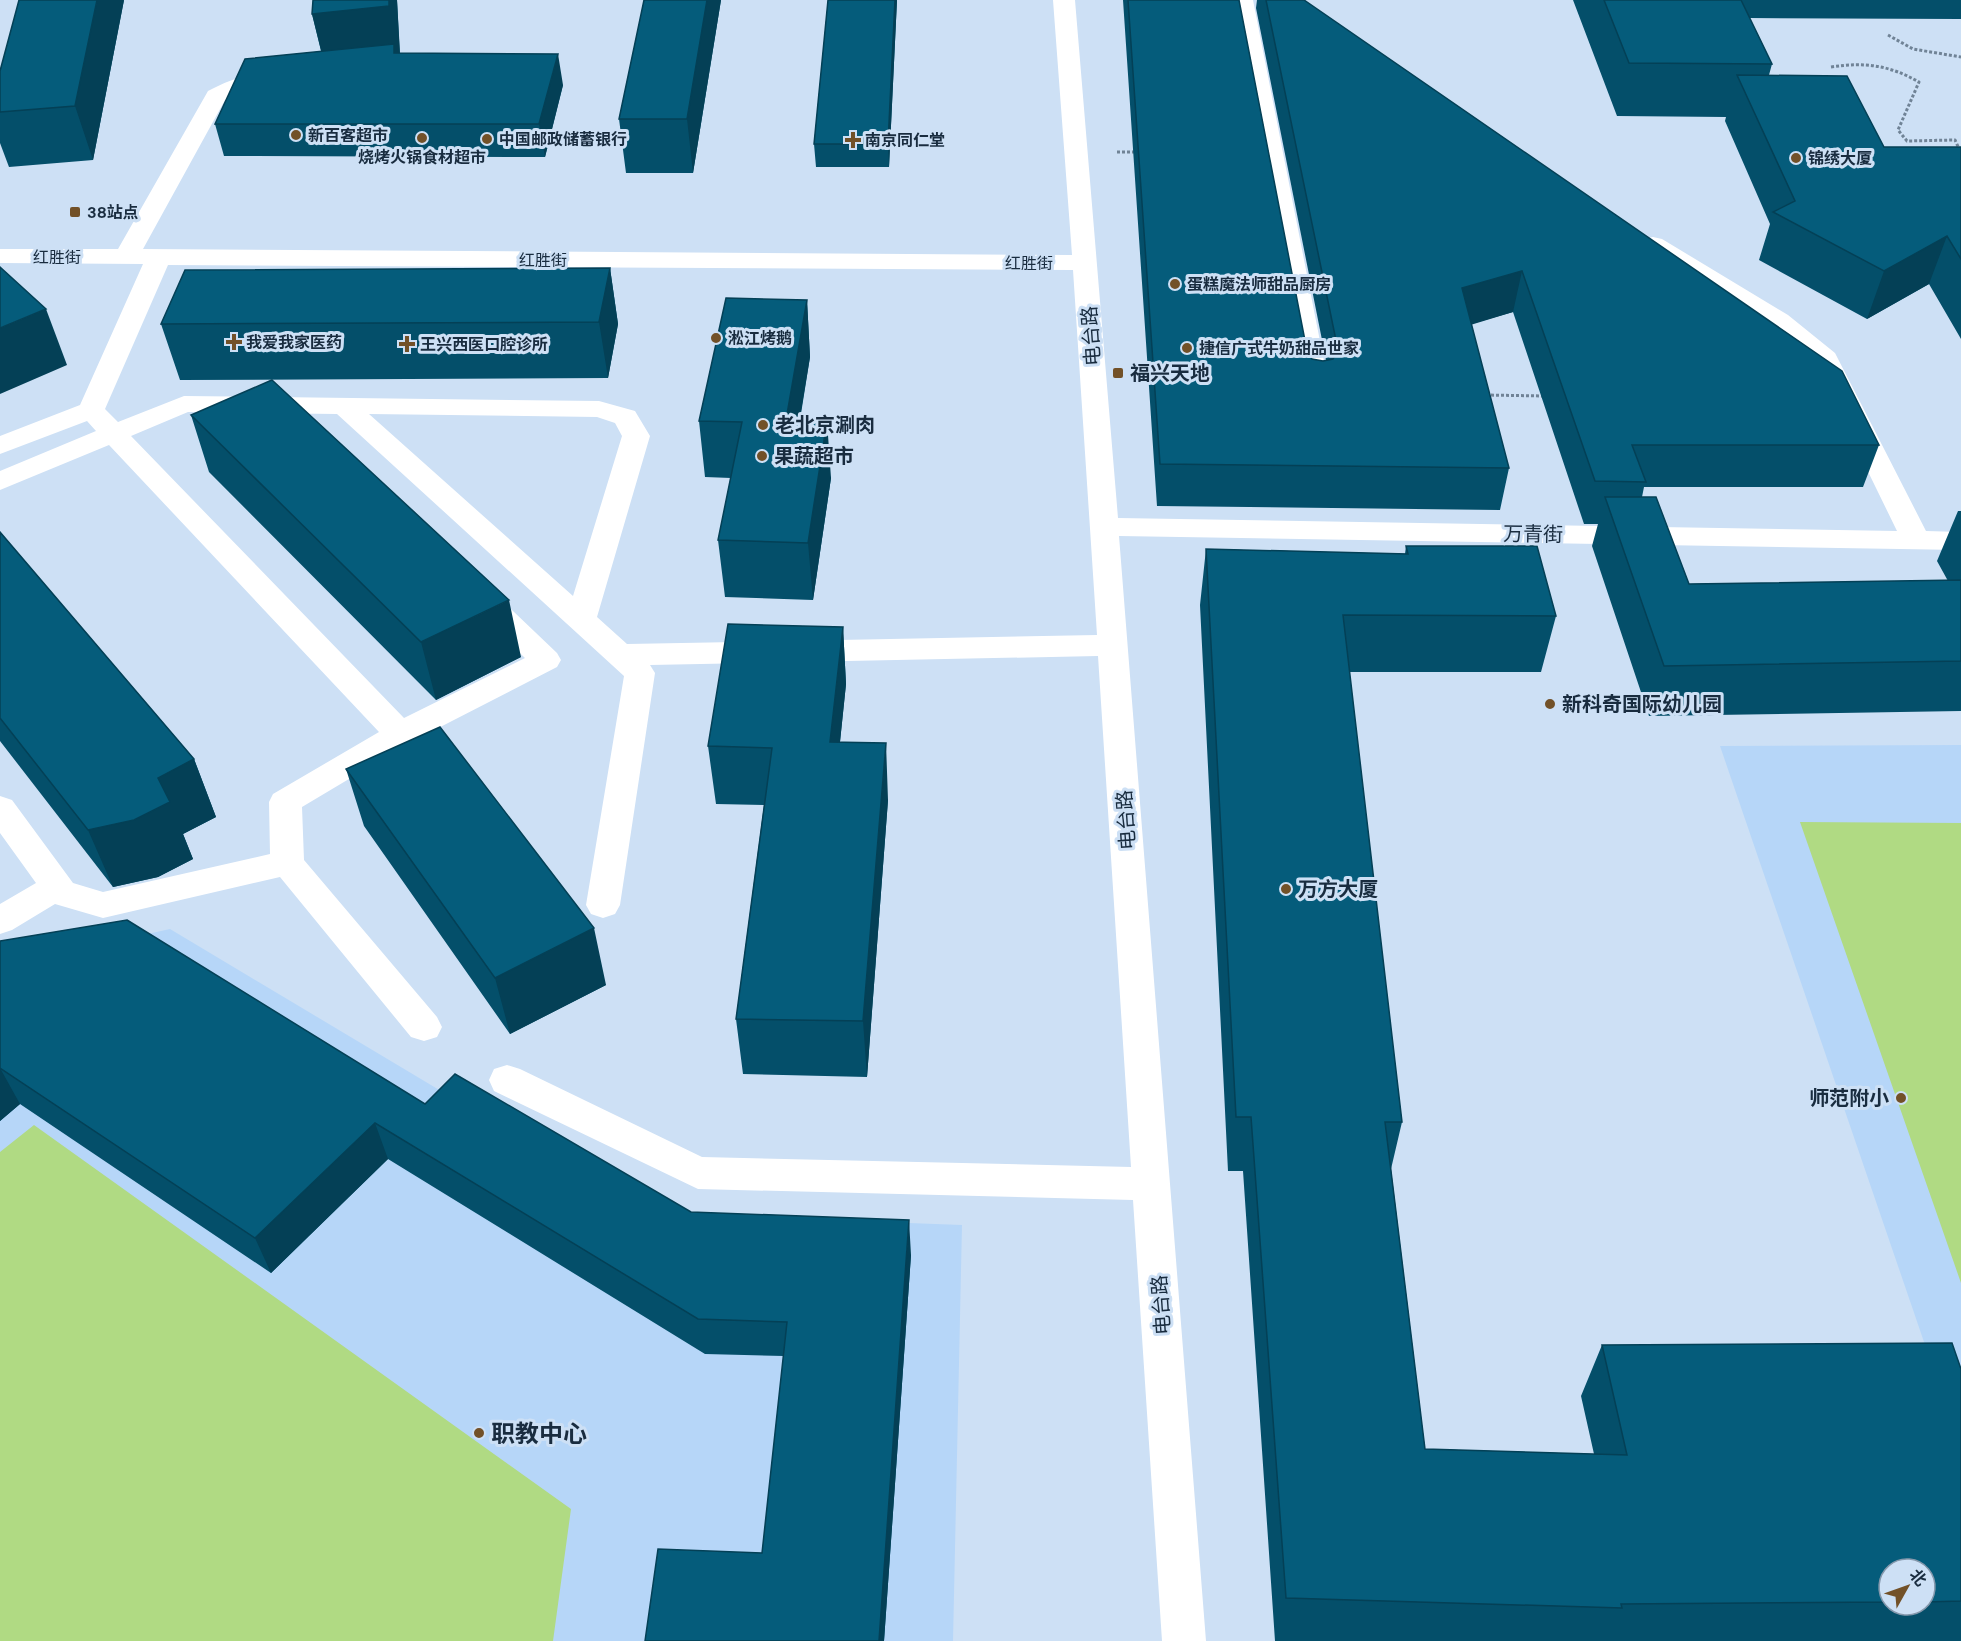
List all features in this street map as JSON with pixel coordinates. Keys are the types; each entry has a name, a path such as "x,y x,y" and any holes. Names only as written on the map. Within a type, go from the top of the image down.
{"street":[{"name":"电台路","path":"1064,0 1113,645 1184,1641"},
{"path":"1242,0 1317,392"},
{"path":"126,257 216,96 238,84 298,78"},
{"path":"1636,234 1779,320 1826,359 1916,540"},
{"name":"红胜街","path":"0,256 1085,263"},
{"path":"0,446 92,410 159,257"},
{"path":"0,481 184,404 599,409 625,417 636,436 581,620"},
{"path":"274,405 300,429"},
{"path":"344,406 640,673 603,905"},
{"path":"92,410 400,734"},
{"name":"万青街","path":"1104,527 1961,541"},
{"path":"424,1027 287,863 285,802 400,734 546,660 461,580"},
{"path":"620,655 1113,645"},
{"path":"0,808 61,893 103,905 287,863"},
{"path":"0,921 56,887"},
{"path":"507,1080 698,1173 1152,1184"}],"path":[{"path":"1887,35 1899,45 1932,54 1961,57"},
{"path":"1831,67 1858,63 1894,68 1919,82 1915,98 1902,115 1898,130 1907,141 1955,140 1961,153"},
{"path":"1076,152 1144,152"},
{"path":"1484,395 1555,396"}],"shaded area":[{"name":"师范附小","path":"1961,745 1961,1450 1720,746"},
{"name":"职教中心","path":"170,929 645,1213 962,1225 953,1641 0,1641 0,967"}],"green space":[{"path":"1800,822 1961,823 1961,1283"},
{"path":"34,1125 571,1509 553,1641 0,1641 0,1152"}],"building":[{"path":"19,0 97,0 75,106 0,112 0,71"},
{"path":"313,0 389,0 389,6 312,14"},
{"path":"644,0 707,0 687,119 619,119"},
{"path":"828,0 895,0 888,144 814,144"},
{"path":"1128,0 1239,0 1307,351 1312,359 1323,361 1333,359 1338,350 1266,0 1304,0 1842,371 1879,445 1632,445 1646,482 1595,481 1522,271 1462,288 1509,468 1160,464"},
{"path":"1604,0 1741,0 1772,64 1629,63"},
{"path":"394,44 394,53 558,54 539,124 215,124 245,59"},
{"path":"1737,75 1847,76 1884,147 1961,147 1961,259 1947,236 1884,271 1773,212 1795,201"},
{"path":"0,267 46,309 0,328"},
{"path":"610,268 599,322 161,324 185,270"},
{"path":"726,298 807,300 786,420 827,421 808,543 718,540 742,422 699,421"},
{"path":"272,380 509,600 421,642 191,415"},
{"path":"1605,497 1656,497 1689,584 1961,580 1961,661 1664,666"},
{"path":"0,532 194,759 158,778 170,802 134,820 88,830 0,718"},
{"path":"1406,546 1537,546 1556,616 1343,615 1402,1122 1385,1122 1425,1449 1627,1455 1602,1345 1952,1343 1961,1369 1961,1601 1937,1602 1937,1557 1877,1557 1877,1602 1621,1604 1622,1608 1286,1598 1251,1117 1236,1117 1206,549 1408,554"},
{"path":"728,624 843,627 830,742 886,743 863,1021 736,1019 772,748 708,746"},
{"path":"440,727 594,928 495,978 346,769"},
{"path":"127,920 425,1104 455,1074 691,1212 909,1220 879,1641 645,1641 658,1549 762,1553 787,1322 698,1319 375,1123 255,1238 0,1068 0,941"}],"place":[{"name":"新百客超市","path":"296,135"},
{"name":"烧烤火锅食材超市","path":"422,138"},
{"name":"中国邮政储蓄银行","path":"487,139"},
{"name":"南京同仁堂","path":"853,140"},
{"name":"锦绣大厦","path":"1796,158"},
{"name":"38站点","path":"75,212"},
{"name":"蛋糕魔法师甜品厨房","path":"1175,284"},
{"name":"淞江烤鹅","path":"716,338"},
{"name":"我爱我家医药","path":"234,342"},
{"name":"王兴西医口腔诊所","path":"407,344"},
{"name":"捷信广式牛奶甜品世家","path":"1187,348"},
{"name":"福兴天地","path":"1118,373"},
{"name":"老北京涮肉","path":"763,425"},
{"name":"果蔬超市","path":"762,456"},
{"name":"新科奇国际幼儿园","path":"1550,704"},
{"name":"万方大厦","path":"1286,889"},
{"name":"师范附小","path":"1901,1098"},
{"name":"职教中心","path":"479,1433"}]}
